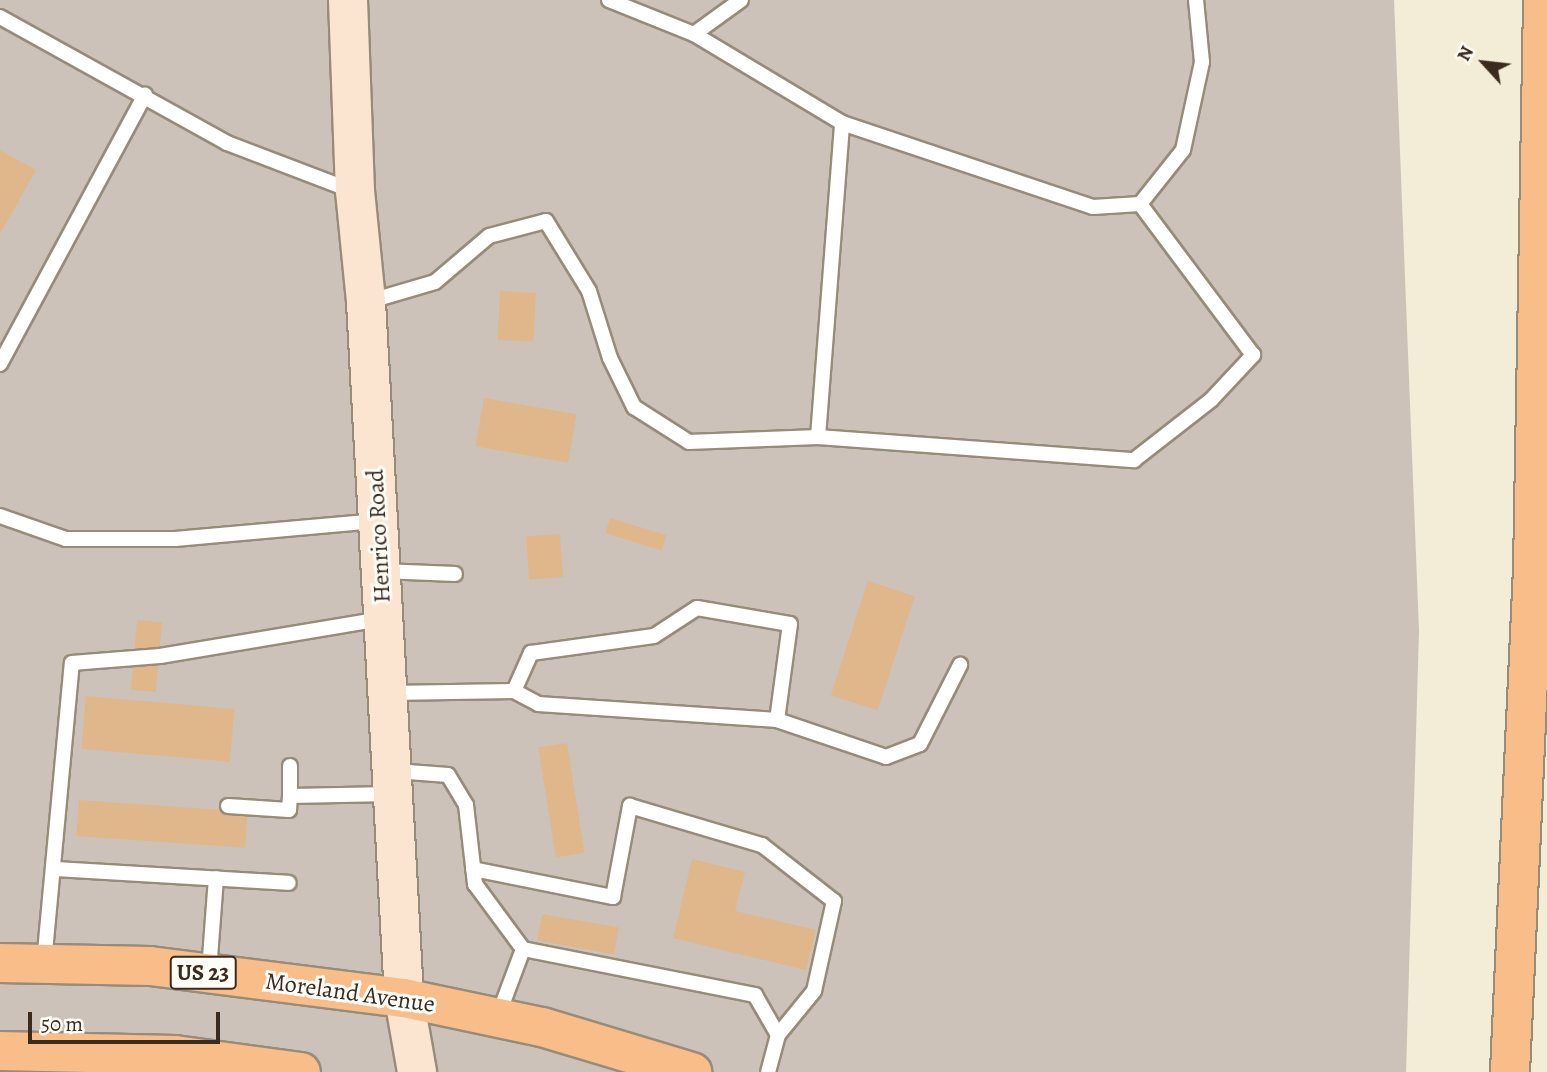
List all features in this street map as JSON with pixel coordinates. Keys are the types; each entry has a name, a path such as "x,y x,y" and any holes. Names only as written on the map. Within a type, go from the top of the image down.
{"highway":[{"path":"1510,1072 1533,569 1541,11"},
{"name":"Moreland Avenue","path":"0,963 150,966 404,998 498,1018 692,1072"},
{"path":"11,1058 301,1072"}],"street":[{"name":"Henrico Road","path":"348,0 355,191 366,302 404,998 417,1072"}],"lane":[{"path":"608,0 694,34 842,124 1093,207 1139,204 1183,150 1202,62 1196,0"},
{"path":"694,34 741,0"},
{"path":"0,17 145,95 227,143 355,191"},
{"path":"0,364 145,95"},
{"path":"818,437 842,124"},
{"path":"366,302 435,282 489,236 546,221 589,291 610,359 634,407 690,442 818,437 1134,460 1210,400 1252,355 1139,204"},
{"path":"0,516 66,539 175,539 378,521"},
{"path":"381,570 455,574"},
{"path":"514,691 531,653 654,636 697,608 790,624 777,720"},
{"path":"44,964 72,663 160,656 383,619"},
{"path":"387,693 514,691 538,704 777,720 886,757 920,744 960,665"},
{"path":"228,806 289,810 290,766"},
{"path":"290,796 448,775 466,805 475,884 523,949 755,995 778,1035"},
{"path":"473,869 613,897 630,806 762,845 834,901 814,990 778,1035 768,1072"},
{"path":"54,869 289,883"},
{"path":"208,974 216,878"},
{"path":"498,1018 523,949"}],"shaded area":[{"path":"0,0 1394,0 1419,631 1406,1072 0,1072"}],"building":[{"path":"0,150 36,170 0,234"},
{"path":"500,291 536,293 533,342 497,340"},
{"path":"484,398 577,414 568,463 475,446"},
{"path":"610,518 666,535 662,551 605,533"},
{"path":"560,534 563,577 529,579 526,536"},
{"path":"868,581 915,596 878,710 831,695"},
{"path":"137,620 162,622 156,692 131,690"},
{"path":"86,696 234,709 230,762 81,749"},
{"path":"567,743 584,853 556,857 538,748"},
{"path":"79,800 248,812 245,848 76,836"},
{"path":"692,859 745,872 735,911 816,930 806,970 673,938"},
{"path":"542,914 619,928 614,954 537,941"}]}
